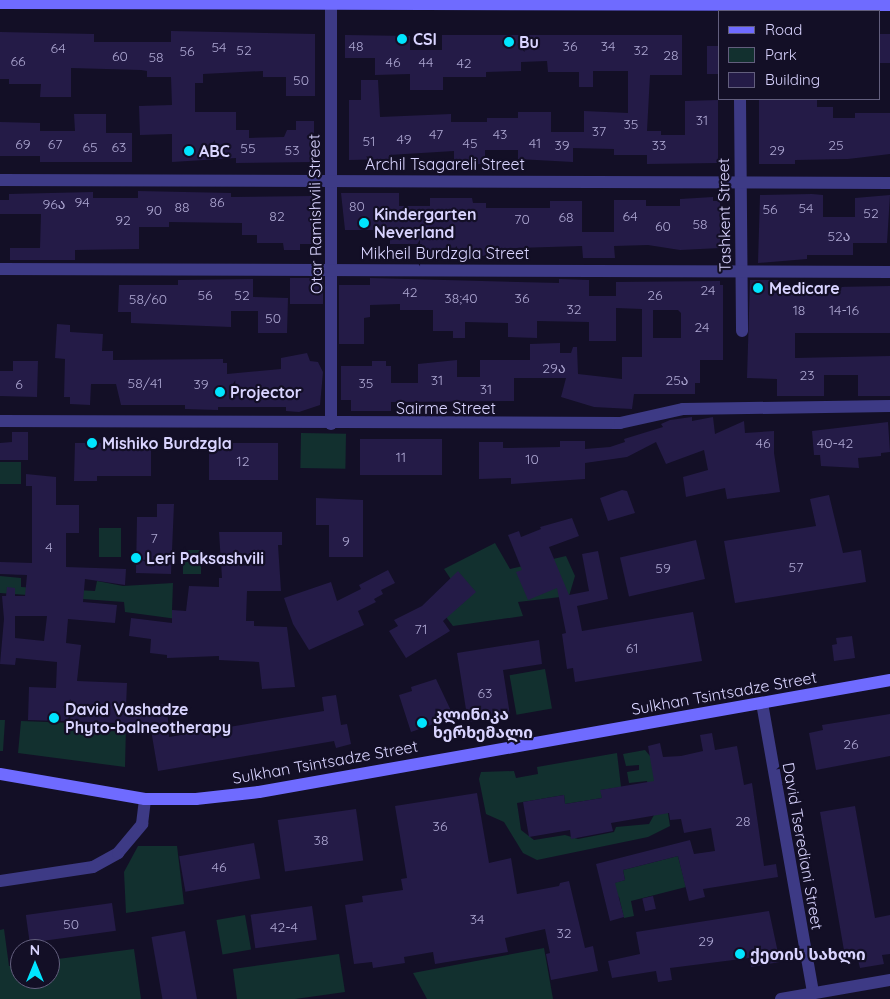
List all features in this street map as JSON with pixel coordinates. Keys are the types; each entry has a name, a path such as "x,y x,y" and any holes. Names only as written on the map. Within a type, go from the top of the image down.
{"main road":[{"path":"0,3 890,5"},
{"name":"Sulkhan Tsintsadze Street","path":"0,774 145,799 196,799 259,792 890,680"}],"street":[{"name":"Otar Ramishvili Street","path":"331,4 329,180 331,424"},
{"name":"Tashkent Street","path":"740,100 742,331"},
{"name":"Archil Tsagareli Street","path":"0,180 890,183"},
{"name":"Mikheil Burdzgla Street","path":"0,269 890,272"},
{"name":"Sairme Street","path":"0,421 331,424 620,423 683,409 890,406"},
{"name":"David Tserediani Street","path":"762,703 813,994"},
{"path":"0,881 99,864 118,853 142,824 145,799"},
{"path":"781,999 890,980"}],"green space":[{"path":"301,433 346,434 345,469 300,468"},
{"path":"0,462 21,462 21,484 0,484"},
{"path":"99,528 121,528 121,557 99,557"},
{"path":"495,543 510,569 566,556 575,576 569,596 518,602 523,616 453,626 446,617 465,600 444,569"},
{"path":"183,550 201,550 201,574 183,574"},
{"path":"0,576 21,578 21,587 95,591 97,581 123,586 173,583 172,610 207,623 125,612 124,602 0,593"},
{"path":"545,669 552,708 516,715 510,675"},
{"path":"0,720 5,720 3,751 0,751"},
{"path":"21,721 126,725 125,767 18,753"},
{"path":"645,750 661,769 670,826 648,837 537,860 523,853 504,822 486,814 479,779 481,772 514,771 516,778 538,774 537,767 617,753 621,787 601,790 602,798 565,804 564,795 517,803 521,830 534,840 565,835 578,839 614,832 616,827 649,824 654,815 647,781 629,783 627,772 639,770 639,765 626,766 623,754"},
{"path":"138,846 177,846 184,904 126,913 124,872"},
{"path":"678,856 686,887 631,901 634,916 624,918 619,897 602,886 625,880 623,870"},
{"path":"245,915 251,949 223,955 216,920"},
{"path":"4,929 10,966 10,989 60,989 60,959 134,949 141,999 0,999 0,930"},
{"path":"544,948 553,999 427,999 413,973"},
{"path":"339,954 345,992 295,999 237,999 233,969"}],"building":[{"path":"171,31 315,34 315,96 286,96 286,77 263,77 263,71 203,74 203,83 195,83 195,112 236,112 236,130 249,130 249,138 284,137 287,130 296,130 296,121 314,121 314,162 236,163 236,158 172,162 172,134 140,135 139,106 172,105 171,77 147,77 147,71 141,70 71,68 71,97 40,97 41,84 9,84 9,79 0,79 0,32 94,34 94,42 171,42"},
{"path":"880,34 890,34 890,63 880,63"},
{"path":"345,35 410,36 410,50 442,50 442,35 682,35 682,75 650,75 647,131 661,131 661,135 685,135 685,101 718,100 718,163 647,164 647,155 614,155 614,149 573,148 573,162 518,159 518,150 485,150 485,164 454,164 454,151 389,155 389,159 349,160 349,100 361,100 361,80 378,80 380,117 451,114 451,122 487,122 487,118 518,118 518,112 551,112 551,132 584,132 584,111 628,113 628,71 593,71 593,87 579,87 579,72 548,72 547,61 521,62 521,71 486,72 486,77 443,77 443,90 410,90 410,74 375,75 375,58 345,58"},
{"path":"707,46 718,46 718,74 707,74"},
{"path":"759,100 817,100 817,107 833,107 833,118 855,118 855,113 890,113 890,154 848,159 795,160 795,164 759,164"},
{"path":"74,114 106,114 106,133 132,133 132,162 40,162 40,156 0,156 0,122 40,123 40,131 75,131"},
{"path":"138,191 231,193 231,197 312,196 312,244 300,244 300,250 284,250 283,243 257,243 257,235 242,235 242,223 169,222 169,227 139,227 139,249 75,250 75,260 10,260 10,248 40,248 41,214 0,214 0,200 9,200 9,194 93,192 93,198 138,198"},
{"path":"341,193 399,193 399,206 430,206 430,198 472,198 473,203 486,203 486,208 550,208 550,201 582,201 582,232 614,232 614,200 646,200 646,206 680,206 680,199 713,197 713,201 720,201 720,248 680,250 648,245 614,246 615,258 583,258 582,246 486,249 486,256 422,254 422,244 390,244 390,230 345,230"},
{"path":"760,195 823,195 823,217 855,217 855,198 890,195 887,243 853,243 853,255 807,255 807,259 758,263"},
{"path":"290,278 323,278 323,304 290,304"},
{"path":"370,278 559,283 559,279 589,280 589,296 616,296 616,282 720,281 720,285 723,285 723,360 700,360 700,383 695,383 695,394 634,394 632,409 594,407 561,397 566,378 514,378 514,401 391,402 391,411 351,411 351,400 341,400 341,366 372,366 372,361 386,361 386,366 391,366 391,383 418,383 418,364 457,360 457,377 480,377 480,360 530,360 530,344 560,343 560,353 571,353 573,347 577,347 578,374 622,379 622,357 642,357 642,309 616,308 616,341 589,341 589,322 537,321 537,338 508,337 508,323 465,322 465,338 453,338 453,331 433,331 433,310 400,310 400,304 370,305 370,317 364,318 364,344 339,344 339,285 370,285","holes":["653,310 678,310 681,313 681,338 653,338"]},
{"path":"253,279 253,297 288,298 287,333 258,333 258,311 231,311 231,327 131,323 131,312 118,312 119,285 178,285 178,280"},
{"path":"750,280 779,280 779,288 890,286 890,333 795,333 795,358 890,356 890,396 858,396 858,375 824,375 824,396 777,396 777,379 747,378"},
{"path":"57,324 70,325 70,332 103,334 102,351 113,351 113,360 223,359 223,363 227,363 227,374 281,369 281,358 307,353 310,361 318,362 323,372 320,405 299,412 286,411 286,407 218,407 218,410 185,409 185,405 121,405 116,384 91,384 90,405 70,404 70,397 64,397 65,359 55,358"},
{"path":"13,361 38,361 37,397 0,396 0,371 13,371"},
{"path":"692,417 692,421 713,417 715,434 744,421 745,433 774,431 774,453 780,492 727,499 725,488 686,497 683,477 708,470 704,450 666,464 656,442 627,457 585,463 585,479 511,484 511,478 479,479 479,442 503,442 503,448 560,447 560,441 585,441 585,449 610,447 625,442 624,439 663,427 661,424 670,420"},
{"path":"888,422 890,452 881,453 881,456 858,458 859,468 821,466 820,455 814,455 812,431"},
{"path":"12,432 28,432 28,460 0,460 0,443 12,442"},
{"path":"360,439 442,439 442,475 360,475"},
{"path":"112,440 151,440 151,476 97,476 97,481 74,481 75,443 112,443"},
{"path":"209,443 278,443 278,480 209,480"},
{"path":"26,474 56,477 56,505 79,505 79,533 66,533 66,567 126,569 125,585 85,579 83,602 117,605 115,623 68,619 66,643 81,645 77,681 127,683 126,707 167,704 169,737 324,711 322,697 336,695 341,725 347,724 351,744 336,748 334,741 158,771 150,724 28,720 29,687 56,688 57,662 16,658 15,665 0,664 4,619 2,596 6,596 7,587 15,588 15,596 25,596 27,575 0,574 0,562 32,563 32,486 26,486","holes":["15,616 47,616 44,641 15,638"]},
{"path":"622,490 627,491 635,513 608,521 600,498"},
{"path":"829,495 843,553 861,550 866,582 735,603 724,541 816,526 810,499"},
{"path":"316,498 363,500 363,557 329,557 329,525 316,525"},
{"path":"157,504 174,504 171,574 136,573 137,517 157,517"},
{"path":"572,518 579,536 549,547 569,595 589,591 582,554 598,551 608,599 577,606 582,631 693,612 702,661 575,682 573,668 567,669 562,634 566,633 557,588 528,600 516,572 522,570 508,535 519,531 521,537 541,529 540,527"},
{"path":"219,532 282,532 282,545 278,545 281,591 247,591 246,621 254,621 254,626 287,627 295,687 262,689 259,662 219,660 219,656 167,658 167,655 150,653 151,639 129,636 131,618 172,623 172,610 186,611 189,586 219,587 219,578 222,578"},
{"path":"696,540 705,579 629,597 620,558"},
{"path":"388,570 395,583 381,590 383,594 374,599 376,602 358,611 364,625 309,650 293,624 284,598 331,582 337,601 361,589 359,585"},
{"path":"458,571 476,592 443,621 450,631 406,658 389,631 398,626 394,620 422,606"},
{"path":"852,636 855,658 834,661 832,645 837,644 836,638"},
{"path":"539,640 542,664 503,670 510,715 468,722 457,653"},
{"path":"436,679 454,717 411,732 399,695 412,691 411,687"},
{"path":"890,714 890,756 816,770 809,733 823,730 822,725"},
{"path":"712,733 715,750 737,746 744,785 752,783 764,866 776,864 778,877 703,889 705,897 689,901 678,856 623,870 625,880 615,883 624,917 610,921 596,864 690,840 694,854 715,851 711,828 684,833 681,819 670,820 669,813 611,823 613,831 571,839 570,830 529,837 523,802 564,795 565,804 602,798 600,790 654,781 648,746 660,743 663,757 681,756 703,751 700,735"},
{"path":"477,793 489,863 511,858 517,894 559,886 560,883 569,881 585,948 593,946 598,971 551,980 546,954 550,953 545,929 505,938 508,952 435,964 433,952 404,957 405,963 373,968 372,962 354,964 345,905 363,902 362,896 403,890 401,879 407,878 395,806"},
{"path":"855,806 875,918 890,915 890,954 882,955 884,964 860,968 858,960 846,962 820,812"},
{"path":"356,809 363,860 285,871 278,820"},
{"path":"254,843 260,878 185,892 179,856"},
{"path":"653,896 656,909 645,911 642,898"},
{"path":"112,903 116,931 57,939 29,939 26,915"},
{"path":"312,906 317,940 255,948 251,915"},
{"path":"769,911 780,962 751,967 749,958 670,968 672,980 658,982 656,971 612,978 608,961 640,954 636,932"},
{"path":"185,931 197,999 162,999 152,937"}],"place":[{"name":"CSI","path":"402,39"},
{"name":"Bu","path":"509,42"},
{"name":"ABC","path":"189,151"},
{"name":"Kindergarten Neverland","path":"364,223"},
{"name":"Medicare","path":"758,288"},
{"name":"Projector","path":"220,392"},
{"name":"Mishiko Burdzgla","path":"92,443"},
{"name":"Leri Paksashvili","path":"136,558"},
{"name":"David Vashadze Phyto-balneotherapy","path":"54,718"},
{"name":"კლინიკა ხერხემალი","path":"422,723"},
{"name":"ქეთის სახლი","path":"740,954"}]}
